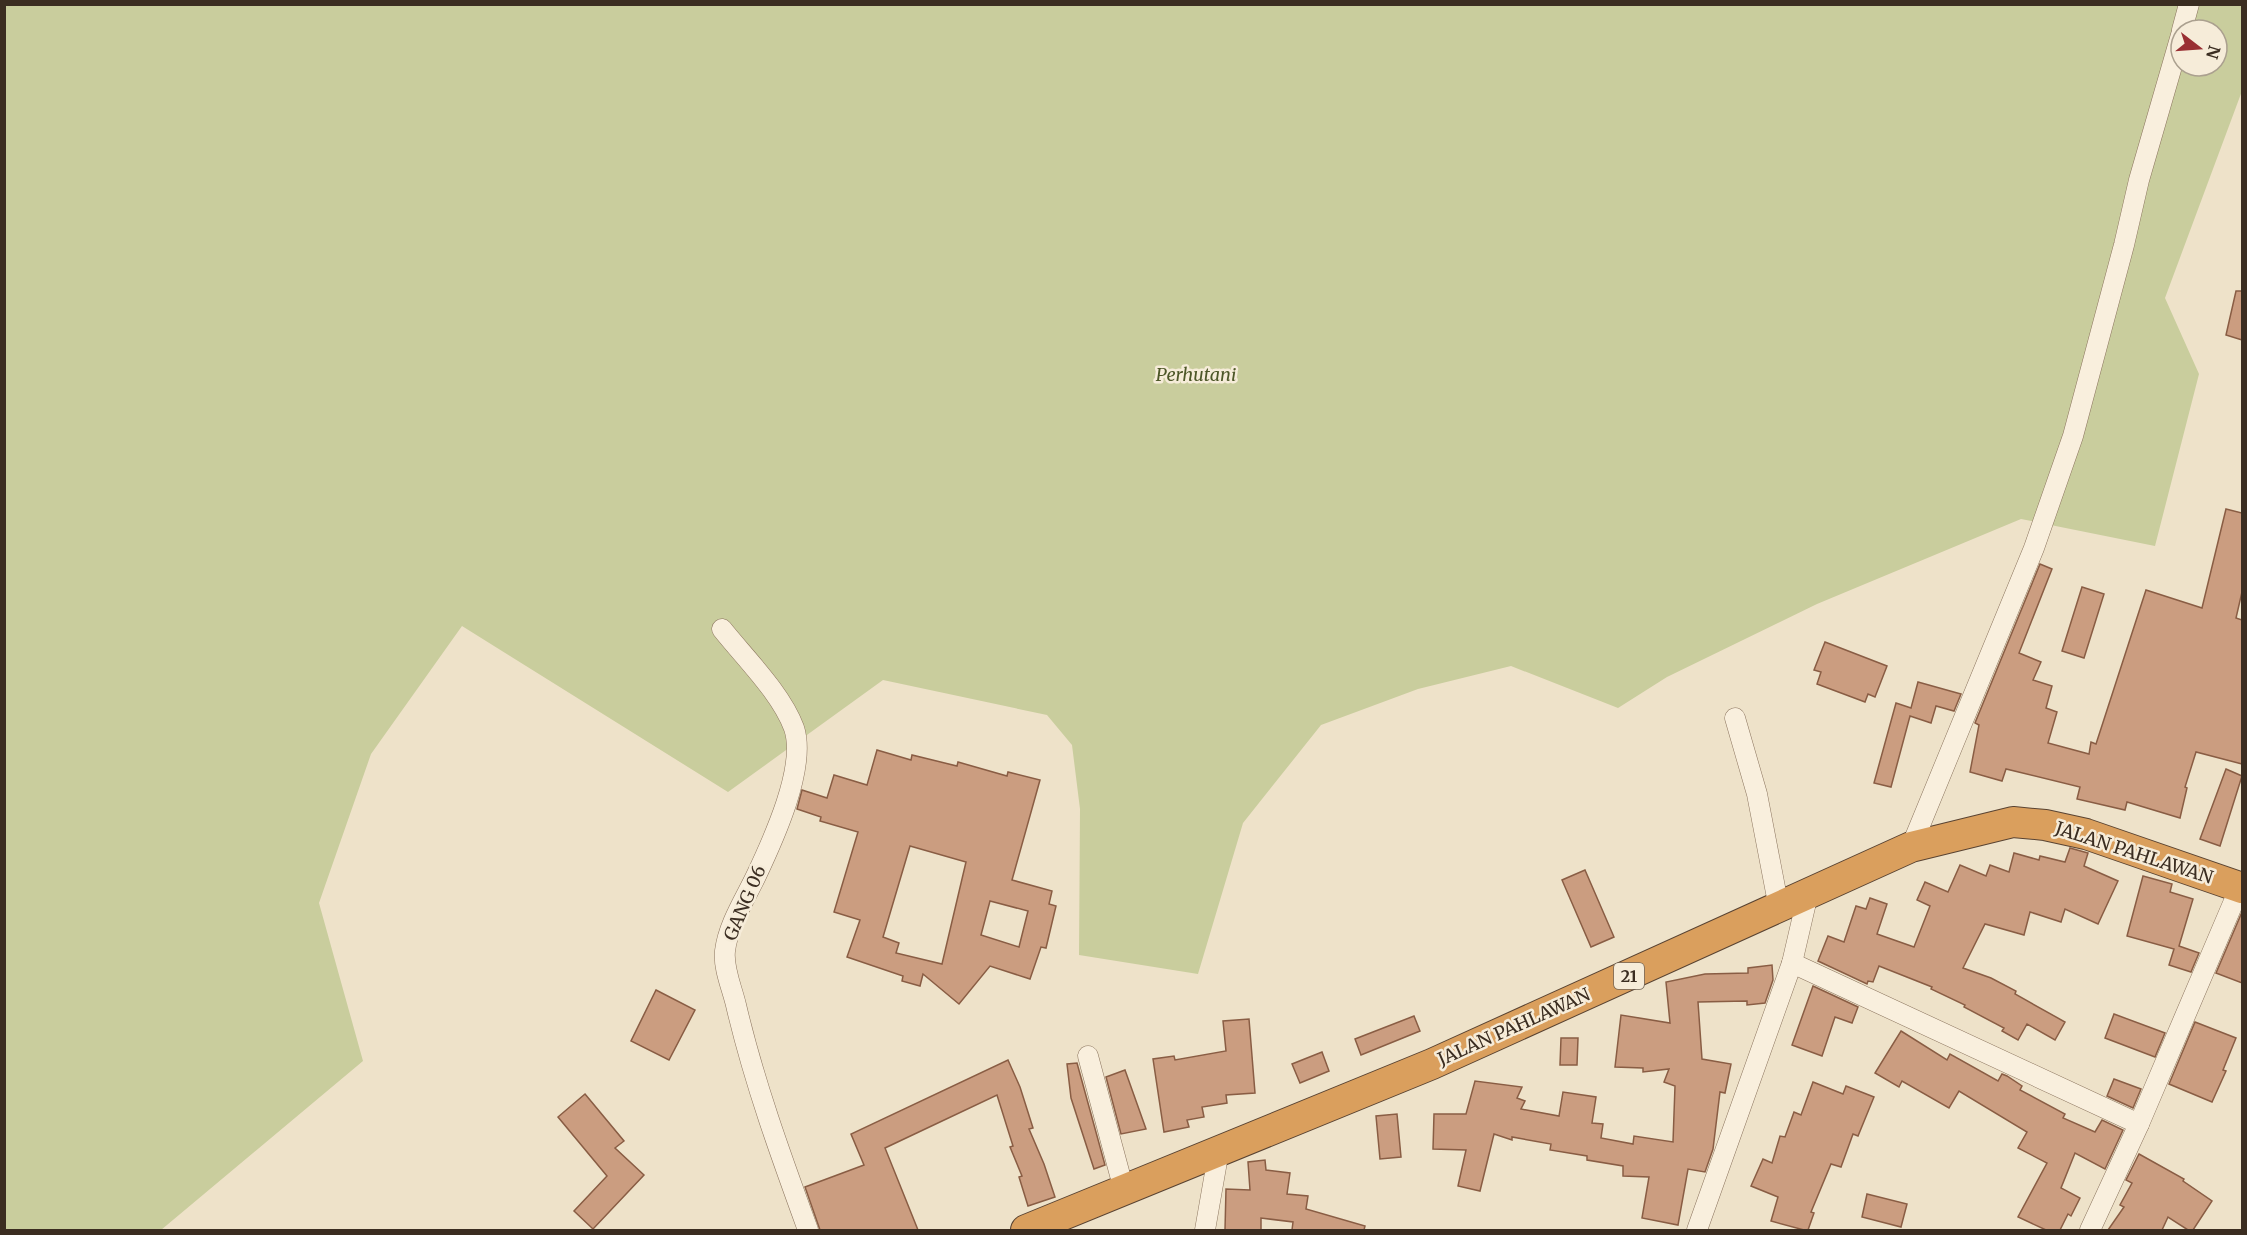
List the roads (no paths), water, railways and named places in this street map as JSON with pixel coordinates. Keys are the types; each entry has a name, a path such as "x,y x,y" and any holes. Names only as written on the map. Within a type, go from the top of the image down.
{"highway":[{"name":"JALAN PAHLAWAN","path":"1026,1230 1432,1064 1911,847 2013,822 2045,825 2086,834 2241,888"}],"street":[{"path":"1911,847 2034,548 2073,436 2139,180 2169,76"},
{"name":"GANG 06","path":"722,629 787,712 795,730 797,751 794,772 775,835 734,922 725,952 746,1047 808,1230"},
{"path":"1735,718 1757,794 1779,908"},
{"path":"2090,1230 2139,1124 2241,888"},
{"path":"1697,1230 1792,963 1808,894"},
{"path":"1792,963 2139,1124"},
{"path":"1088,1056 1124,1190"},
{"path":"1205,1230 1219,1150"}],"park label":[{"name":"Perhutani","path":"1196,375"}]}
